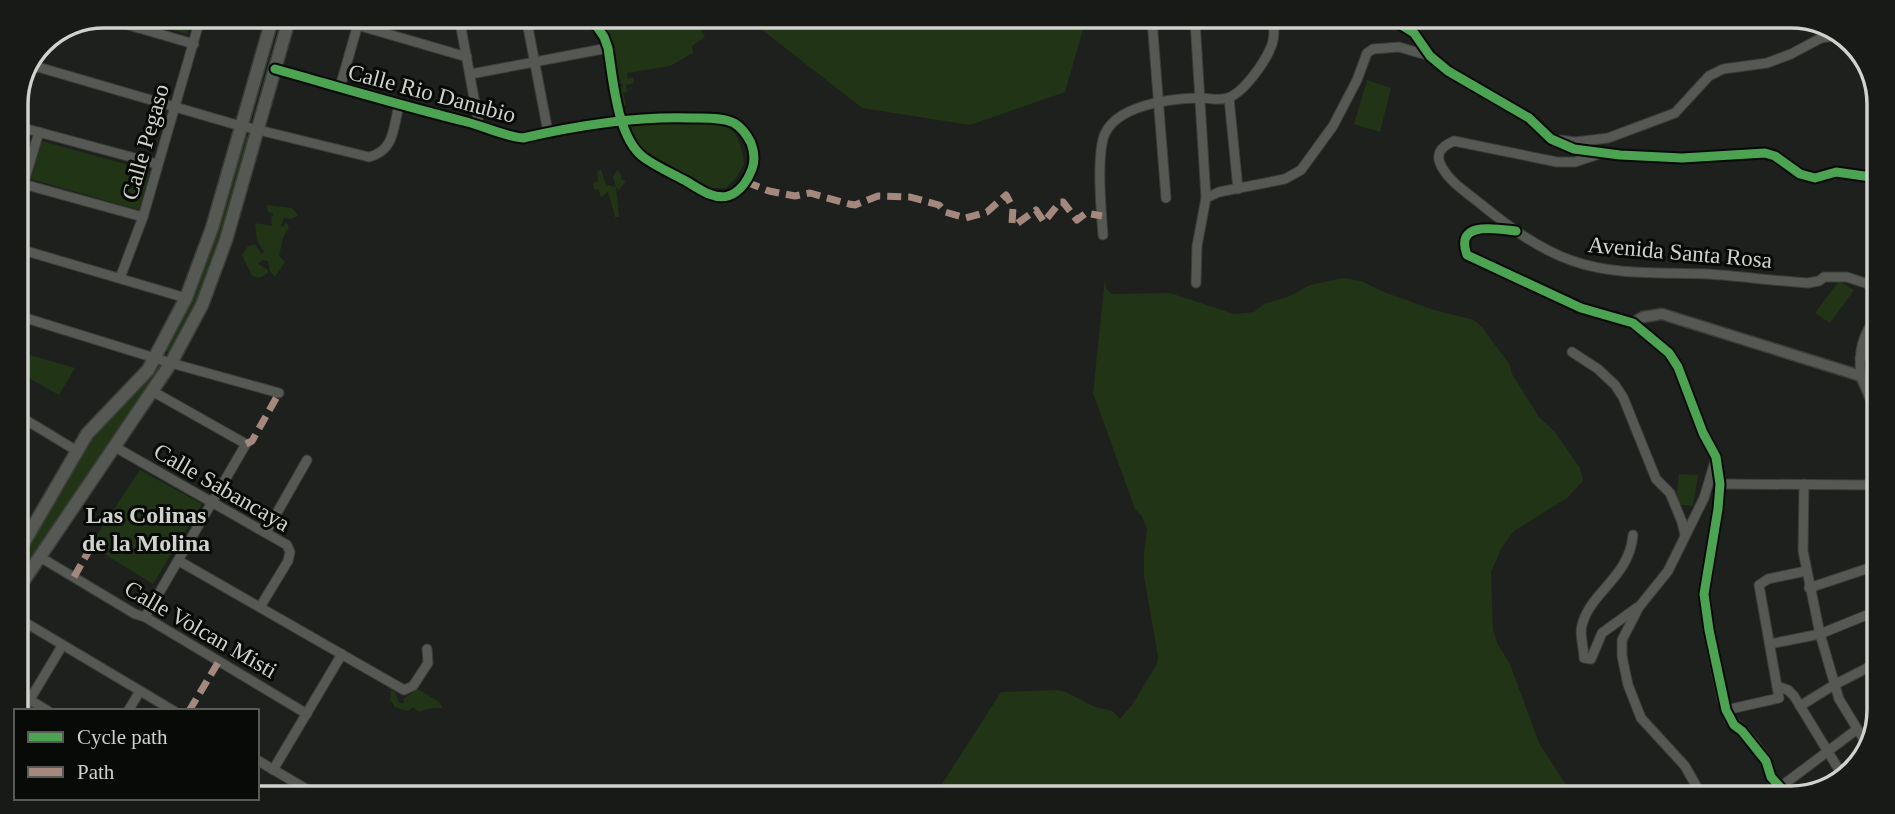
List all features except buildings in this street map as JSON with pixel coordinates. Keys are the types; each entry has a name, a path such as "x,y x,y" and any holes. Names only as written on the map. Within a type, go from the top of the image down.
{"main road":[{"path":"28,535 95,425 142,378 186,298 212,228 270,28"},
{"path":"28,574 171,363 202,304 219,261 287,28"}],"street":[{"path":"138,28 194,44"},
{"name":"Calle Pegaso","path":"120,278 143,216 198,28"},
{"path":"340,87 357,28"},
{"path":"380,28 467,57"},
{"path":"461,28 479,125"},
{"path":"528,28 548,132"},
{"path":"598,28 608,48 622,120 627,137 644,157 709,194 726,196 733,194 746,182 753,166 752,146 734,123 702,118 622,120"},
{"path":"1152,28 1166,198"},
{"path":"1195,28 1206,198 1197,246 1196,283"},
{"path":"1103,235 1100,203 1103,138 1110,125 1126,112 1142,105 1199,97 1224,100 1228,98 1247,84 1272,46 1273,28"},
{"path":"1406,28 1414,33 1430,55 1448,71 1530,118 1551,139 1574,149 1682,158 1765,153 1775,156 1800,174 1815,178 1836,172 1867,176"},
{"path":"1551,139 1575,142 1608,138 1675,113 1709,76 1723,69 1768,63 1827,37"},
{"path":"1206,198 1219,192 1285,179 1301,170 1333,126 1357,80 1367,53 1373,49 1399,47 1430,55"},
{"path":"471,74 608,48"},
{"path":"38,67 241,126 369,157 384,152 389,146 399,105"},
{"name":"Calle Rio Danubio","path":"275,69 479,125 509,136 523,138 622,120"},
{"path":"1228,98 1238,189"},
{"path":"28,129 157,164"},
{"path":"28,168 39,132"},
{"name":"Avenida Santa Rosa","path":"1602,153 1576,162 1557,162 1454,141 1439,151 1438,159 1443,170 1460,187 1516,231 1570,260 1662,274 1703,274 1808,283 1824,277 1847,277 1867,284"},
{"path":"28,185 143,216"},
{"path":"1516,231 1481,228 1472,231 1466,238 1465,248 1468,255 1581,308 1633,323 1670,353 1683,378 1703,433 1715,454 1720,484 1704,594 1726,710 1734,725 1766,761 1771,777 1778,786"},
{"path":"28,251 186,298"},
{"path":"1633,323 1643,317 1662,314 1861,376"},
{"path":"28,319 279,393"},
{"path":"1867,330 1860,359 1861,376 1867,390"},
{"path":"1572,352 1598,369 1623,397 1656,479 1670,493 1685,535"},
{"path":"1860,359 1867,355"},
{"path":"145,617 246,444 152,391"},
{"path":"28,421 77,451"},
{"name":"Calle Sabancaya","path":"115,447 287,545 290,552 260,607"},
{"path":"1696,786 1685,766 1641,718 1628,685 1622,656 1622,640 1639,607 1668,571 1704,498 1715,454"},
{"path":"266,532 307,460"},
{"path":"1720,484 1867,485"},
{"path":"1804,484 1802,535 1806,571 1820,634 1839,699 1861,738"},
{"path":"1633,535 1629,558 1582,624 1584,658 1591,659 1602,633 1639,607"},
{"name":"Calle Volcan Misti","path":"40,557 307,713"},
{"path":"179,561 404,690 413,686 428,663 427,649"},
{"path":"1810,588 1867,569"},
{"path":"1726,710 1780,698 1759,585 1768,579 1806,571"},
{"path":"1770,644 1820,634 1867,615"},
{"path":"28,625 171,709"},
{"path":"28,703 62,646"},
{"path":"273,770 342,654"},
{"path":"1800,706 1834,685 1867,671"},
{"path":"1777,686 1788,690 1800,706 1838,769"},
{"path":"129,709 140,691"},
{"path":"30,700 45,709"},
{"path":"1782,786 1856,730"},
{"path":"259,761 301,786"}],"green space":[{"path":"166,28 189,28 187,34"},
{"path":"602,28 699,28 705,37 692,46 693,53 670,66 627,73 628,79 633,77 634,83 626,85 627,92 623,93 626,105 623,105 619,86 623,89 623,84 619,84 612,49"},
{"path":"760,28 1083,28 1065,92 970,125 862,108"},
{"path":"1367,80 1391,88 1380,132 1354,124"},
{"path":"650,120 724,126 736,135 744,164 726,188 705,188 636,146 629,124"},
{"path":"244,135 250,137 217,255 201,296 172,353 169,353 166,348"},
{"path":"42,141 150,171 139,210 31,179"},
{"path":"601,169 606,185 616,187 619,217 615,217 608,191 601,198 599,190 594,189 593,184 598,181 597,172"},
{"path":"617,170 621,179 626,181 619,190 613,177"},
{"path":"266,205 292,208 298,215 292,219 284,218 281,225 283,227 286,222 289,227 279,256 285,262 275,277 270,271 268,261 262,260 258,264 268,270 268,273 259,278 252,276 242,255 247,247 255,244 261,254 264,252 257,240 255,223 272,226 271,217 274,214 268,212"},
{"path":"1105,278 1106,289 1112,294 1170,293 1234,314 1254,312 1264,304 1290,296 1310,285 1343,278 1361,281 1434,310 1474,320 1510,365 1512,374 1539,417 1555,432 1580,468 1583,481 1567,498 1514,531 1502,547 1491,572 1493,629 1497,643 1510,664 1539,743 1567,786 941,786 1001,692 1066,692 1095,707 1112,711 1120,719 1132,705 1157,664 1158,656 1144,576 1147,529 1142,516 1135,509 1093,393"},
{"path":"1839,281 1854,290 1830,323 1815,313"},
{"path":"28,354 75,368 59,395 28,378"},
{"path":"156,363 163,365 28,567 28,543 87,442"},
{"path":"140,470 202,504 153,584 90,545"},
{"path":"1679,474 1698,475 1693,506 1675,504"},
{"path":"418,689 439,702 443,708 419,712 413,707 408,711 394,707 389,700 390,690 395,692 399,703 404,703 403,699"}],"marked path":[{"path":"746,182 769,191 795,196 810,193 855,205 878,196 910,197 939,205 945,212 966,218 987,212 1006,195 1013,208 1012,223 1015,225 1036,210 1044,222 1060,202 1063,202 1077,220 1086,213 1102,216"},
{"path":"246,444 252,441 279,393"},
{"path":"74,577 91,547"},
{"path":"190,709 219,661"}],"cycle path":[{"path":"598,28 608,48 622,121"},
{"path":"1406,28 1414,33 1430,56 1448,71 1529,118 1551,139 1574,149 1620,155 1682,158 1765,153 1775,156 1800,174 1815,178 1836,172 1867,176"},
{"path":"275,69 523,138 622,121"},
{"path":"707,118 734,123 741,129 753,149 752,169 740,189 732,194 722,197 710,195 643,157 634,148 622,121 707,118"},
{"path":"1516,231 1489,228 1472,231 1466,236 1467,255 1581,308 1633,323 1669,353 1678,367 1703,433 1716,457 1720,484 1704,594 1726,710 1734,725 1766,761 1771,777 1779,786"}],"district":[{"name":"Las Colinas de la Molina","path":"146,529"}]}
